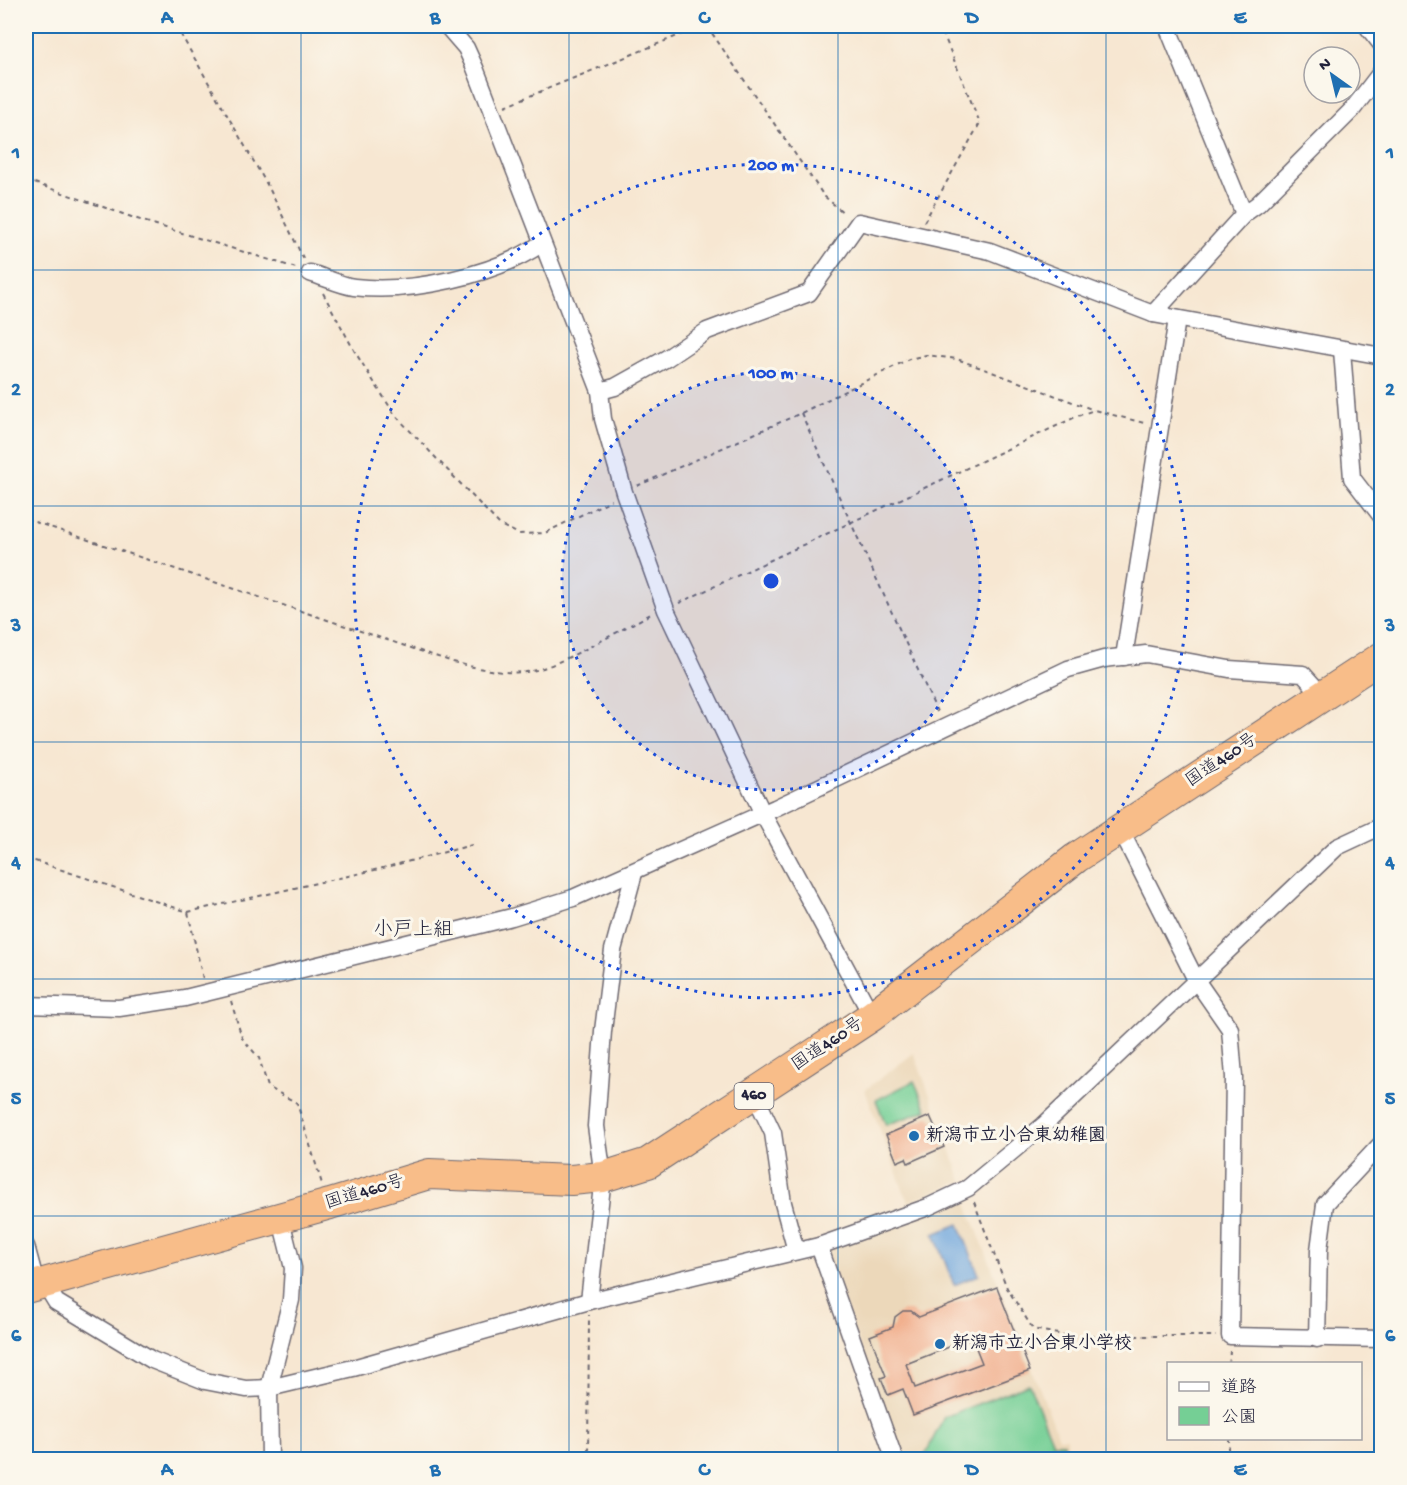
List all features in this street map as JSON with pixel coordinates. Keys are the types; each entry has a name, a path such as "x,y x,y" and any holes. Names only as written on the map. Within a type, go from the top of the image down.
{"highway":[{"name":"国道460号","path":"32,1279 330,1204 429,1174 571,1180 603,1177 648,1163 755,1095 872,1016 1076,858 1382,657"}],"street":[{"path":"447,26 466,48 600,391 603,419 624,492 666,610 763,814 872,1016"},
{"path":"1167,26 1244,214"},
{"path":"1367,26 1382,45"},
{"path":"1153,314 1244,214 1258,204 1352,110 1382,71"},
{"path":"600,391 615,387 668,358 707,331 809,293 859,222 990,250 1153,314 1382,356"},
{"path":"310,273 353,287 399,287 495,267 541,244"},
{"path":"1124,657 1177,319"},
{"path":"1342,350 1352,478 1382,518"},
{"path":"26,1005 119,1008 207,993 512,917 573,898 634,873 763,814 1068,669 1104,659 1146,654 1229,669 1303,675 1322,695"},
{"path":"26,1246 32,1279 56,1302 152,1360 206,1381 246,1389 269,1388 353,1368 589,1301 819,1246 928,1207 968,1188 1044,1125 1337,848 1382,826"},
{"path":"1120,829 1196,980 1230,1029 1234,1077 1230,1336 1382,1339"},
{"path":"589,1301 603,1177 596,1126 603,1031 613,950 634,873"},
{"path":"755,1095 772,1133 783,1203 796,1251"},
{"path":"1317,1339 1319,1250 1325,1204 1382,1143"},
{"path":"270,1460 269,1388 291,1300 293,1268 280,1216"},
{"path":"819,1246 896,1460"}],"path":[{"path":"176,26 269,188 310,273 355,352 395,415 500,525 519,534 545,533 624,492 801,413 909,359 926,355 957,359 1094,410 1161,429"},
{"path":"491,113 702,26"},
{"path":"707,26 824,196 859,222"},
{"path":"918,233 980,123 940,26"},
{"path":"26,180 143,221 310,273"},
{"path":"26,519 453,662 495,672 528,672 1094,410"},
{"path":"801,413 944,728"},
{"path":"26,858 188,912 379,869 472,845"},
{"path":"188,912 207,993"},
{"path":"227,989 242,1038 259,1058 268,1087 297,1103 330,1204"},
{"path":"968,1188 1007,1288 1033,1329 1068,1336 1230,1336"},
{"path":"588,1460 589,1301"},
{"path":"1229,1440 1229,1460"}],"shaded area":[{"name":"新潟市立小合東幼稚園","path":"914,1053 962,1181 908,1202 865,1090"},
{"name":"新潟市立小合東小学校","path":"964,1197 1059,1438 1067,1438 1067,1459 901,1459 825,1250"}],"green space":[{"path":"914,1081 927,1110 886,1125 876,1100"},
{"path":"1029,1384 1053,1443 1064,1443 1063,1459 923,1459 944,1417"}],"water":[{"path":"959,1224 979,1275 954,1285 934,1234"}],"building":[{"path":"930,1116 944,1147 908,1163 906,1158 897,1162 886,1135"},
{"path":"997,1287 1030,1371 913,1415 903,1389 888,1395 881,1378 886,1376 870,1336 893,1327 895,1317 903,1311 911,1311 919,1317","holes":["972,1338 982,1363 915,1388 906,1364"]}],"place":[{"name":"新潟市立小合東幼稚園","path":"914,1136"},
{"name":"新潟市立小合東小学校","path":"940,1344"}],"district":[{"name":"小戸上組","path":"413,931"}]}
